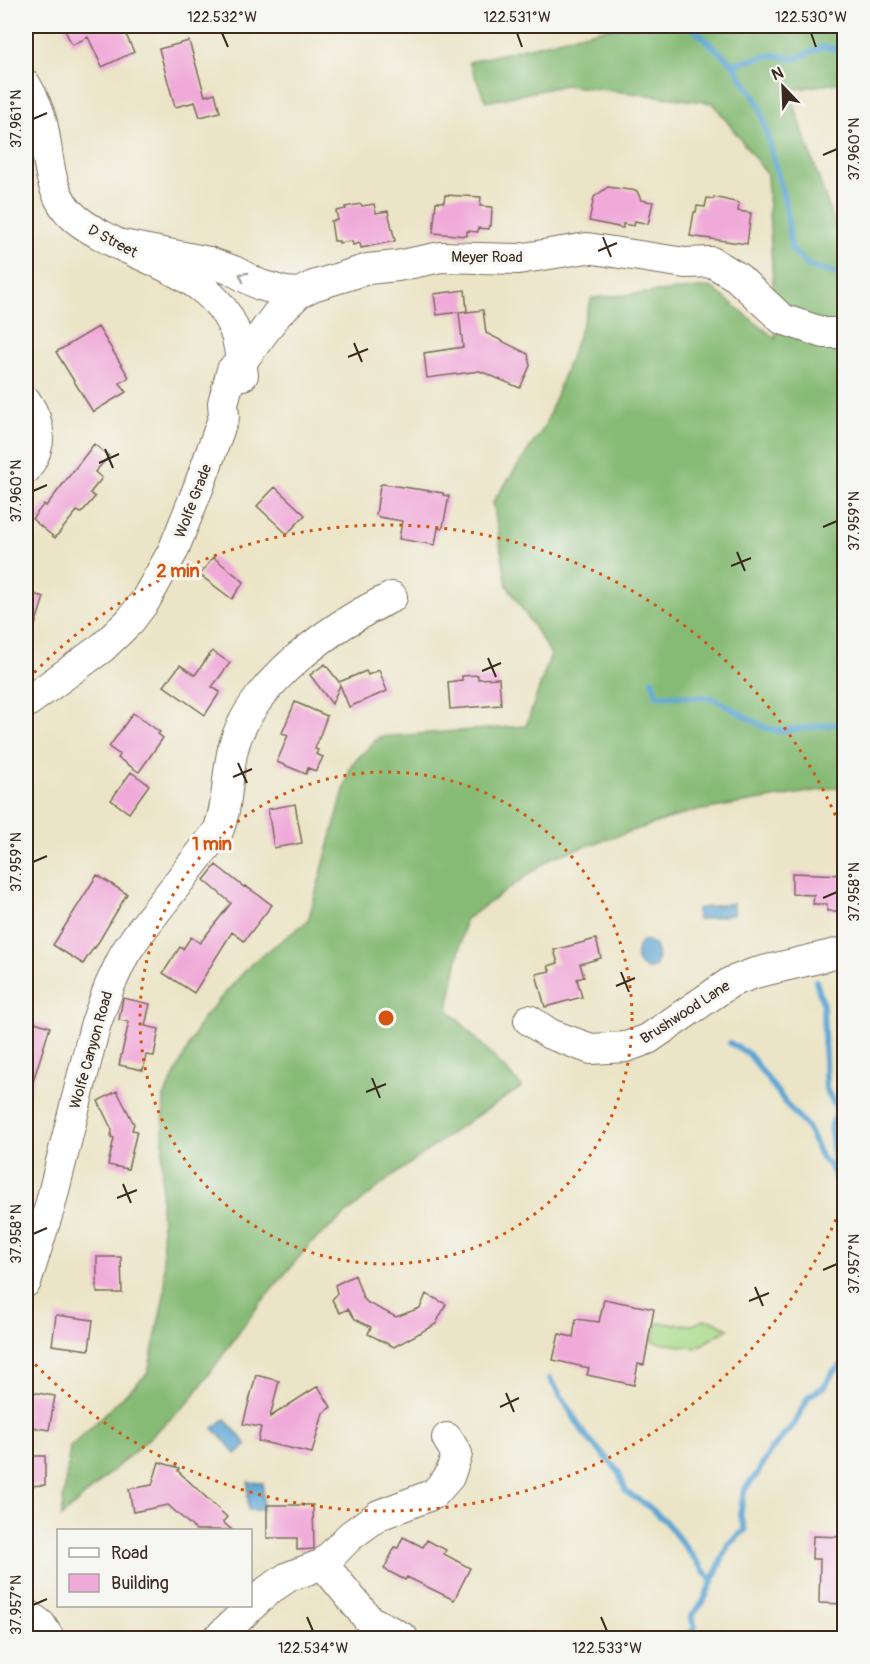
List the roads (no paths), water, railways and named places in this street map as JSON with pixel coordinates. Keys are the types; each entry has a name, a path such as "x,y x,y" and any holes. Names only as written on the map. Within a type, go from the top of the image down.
{"street":[{"name":"D Street","path":"26,85 38,110 54,184 66,208 84,225 117,244 190,279 213,296 233,328 240,364"},
{"path":"117,244 209,262 234,271 260,285 298,293"},
{"name":"Meyer Road","path":"298,293 368,269 441,257 518,259 587,248 685,263 712,262 736,277 782,319 824,333 844,333"},
{"name":"Wolfe Grade","path":"29,700 78,667 108,643 130,621 145,601 160,577 179,537 224,416 223,404 229,376 277,314 298,293"},
{"path":"26,401 35,415 39,431 38,445 26,469"},
{"name":"Wolfe Canyon Road","path":"26,1282 50,1206 95,1026 104,1000 130,945 218,831 224,813 231,760 244,721 259,698 301,657 349,620 392,597"},
{"name":"Brushwood Lane","path":"530,1020 550,1034 591,1049 626,1047 648,1039 731,982 755,973 844,952"},
{"path":"252,1604 277,1584 323,1564 350,1536 379,1515 434,1494 449,1477 457,1454 447,1438"},
{"path":"323,1564 369,1620 403,1638"},
{"path":"218,1638 249,1607"},
{"path":"26,1613 41,1625 50,1638"}],"water":[{"path":"733,903 734,914 698,920 697,909"},
{"path":"644,940 654,944 657,953 655,967 649,969 644,968 638,961 637,950"},
{"path":"225,1419 247,1445 236,1454 213,1428"},
{"path":"248,1482 263,1483 263,1510 248,1510"}],"waterway":[{"path":"690,26 733,64 759,104 786,205 791,248 807,265 844,276"},
{"path":"733,64 772,55 795,59 822,47 844,50"},
{"path":"652,680 657,695 713,698 766,728 779,731 844,723"},
{"path":"816,981 823,1004 826,1089 838,1111 831,1126 835,1176 844,1202"},
{"path":"730,1043 749,1054 788,1106 807,1127 822,1158 833,1172"},
{"path":"687,1638 695,1627 691,1617 703,1602 728,1545 745,1530 740,1515 744,1490 757,1474 771,1450 794,1424 809,1396 825,1386 833,1372 844,1363"},
{"path":"550,1379 585,1435 618,1471 626,1492 647,1505 665,1521 711,1580"}]}
